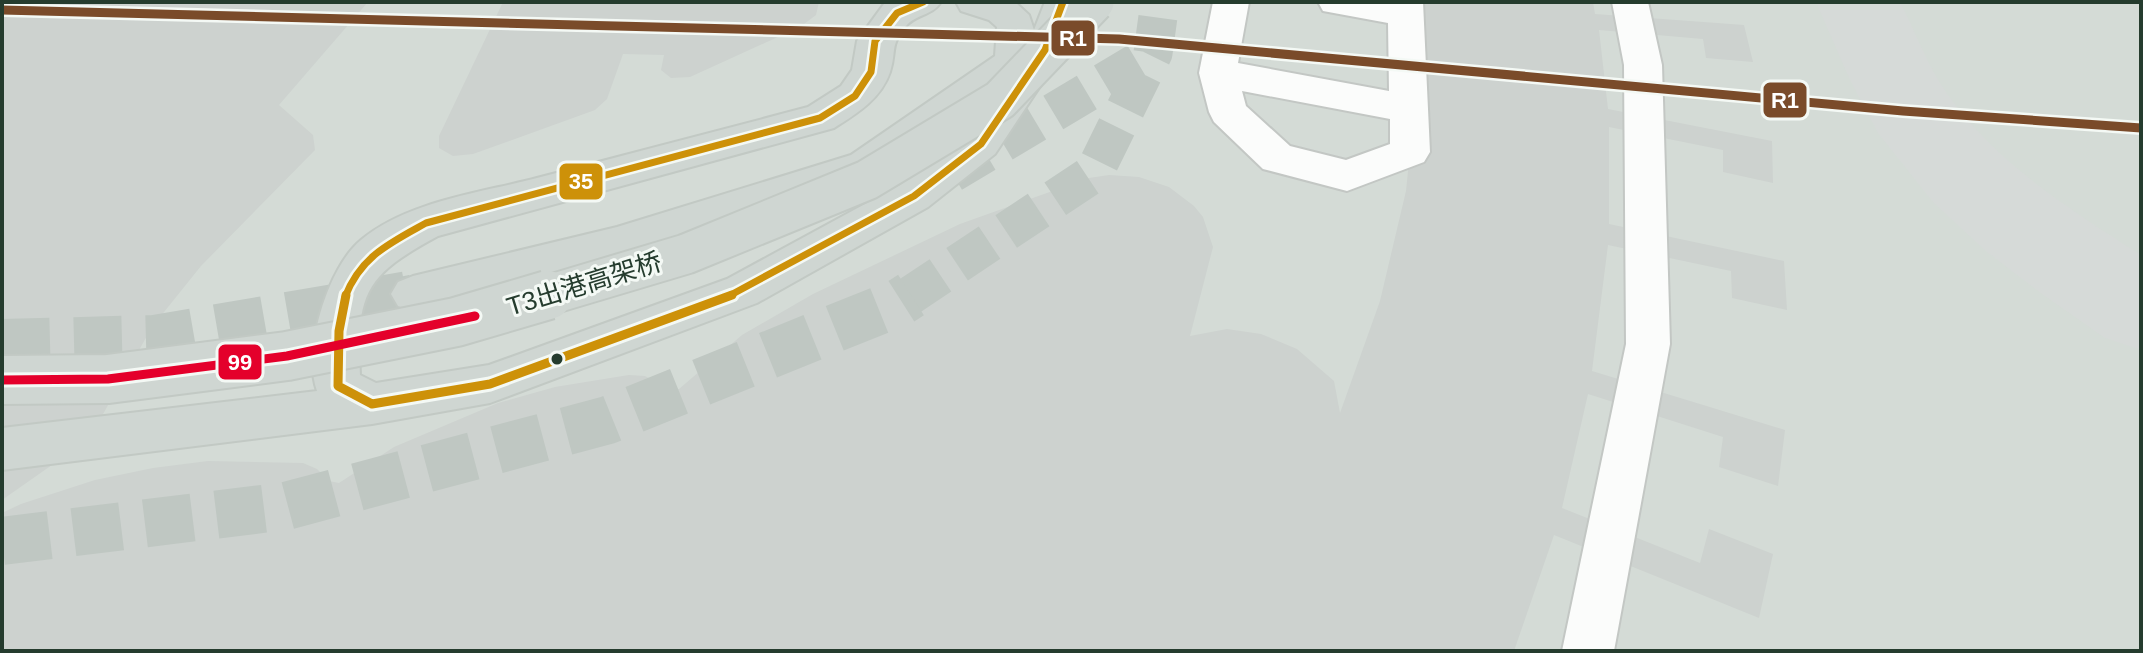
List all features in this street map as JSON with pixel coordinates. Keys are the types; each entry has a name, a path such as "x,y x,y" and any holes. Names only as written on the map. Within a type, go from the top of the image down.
{"main road":[{"path":"372,404 338,386 335,338 349,285 375,252 426,223 820,118 855,96 871,72 875,41 897,13 923,2"},
{"path":"974,2 1002,11 1016,24 1013,62"},
{"path":"2,449 372,404 490,384 742,291 914,196 981,144 1045,50 1062,2"},
{"path":"413,294 617,244 865,166 1013,62 1062,2"},
{"name":"T3出港高架桥","path":"2,380 108,379 287,356 456,322 686,254 867,180 1000,100 1094,2"}],"lane":[{"path":"1231,2 1218,73 1228,112 1277,158 1347,176 1410,152 1406,8 1336,2"},
{"path":"1588,651 1648,344 1643,65 1630,2"},
{"path":"1218,73 1409,109"}],"shaded area":[{"path":"2,2 2141,2 2141,651 2,651"}],"building":[{"path":"2,2 368,2 279,105 313,135 315,150 201,266 152,327 89,439 2,500"},
{"path":"503,2 819,2 816,15 800,27 690,77 671,78 661,70 664,55 623,54 607,99 595,110 473,154 453,156 439,148 439,136"},
{"path":"1419,2 1593,2 1595,14 1744,25 1753,62 1706,58 1703,39 1599,30 1608,109 1772,141 1773,183 1723,172 1723,150 1609,127 1609,224 1784,261 1787,310 1732,298 1731,271 1608,245 1592,371 1785,430 1778,486 1719,467 1723,437 1588,394 1562,508 1700,563 1709,529 1773,554 1759,618 1554,535 1514,651 2,651 2,513 21,504 95,480 208,461 303,463 317,469 329,481 339,483 394,447 498,403 555,387 629,375 645,376 669,389 679,389 742,335 813,294 960,224 1089,178 1109,175 1139,177 1169,187 1194,206 1203,217 1213,247 1190,336 1227,329 1261,334 1297,349 1334,381 1340,413 1380,301 1406,191 1415,103"}],"taxiway":[{"path":"1858,2 1902,96 1941,150 1966,177 2021,225 2141,308"}],"tunnel":[{"path":"1153,53 1160,2"},
{"path":"911,295 1094,173 1153,53"},
{"path":"952,173 1153,53"},
{"path":"402,296 413,294"},
{"path":"402,296 409,295"},
{"path":"2,541 286,506 608,420 911,295"},
{"path":"2,343 155,339 402,296"}],"transit line":[{"name":"35","path":"923,2 897,13 875,41 871,72 855,96 820,118 426,223 382,247 363,264 346,295 337,350 338,386 372,404 490,384 742,291 914,196 981,144 1045,50 1063,2"},
{"name":"R1","path":"2,10 1119,39 1903,111 2141,128"},
{"name":"99","path":"2,380 108,379 287,356 475,316"}]}
